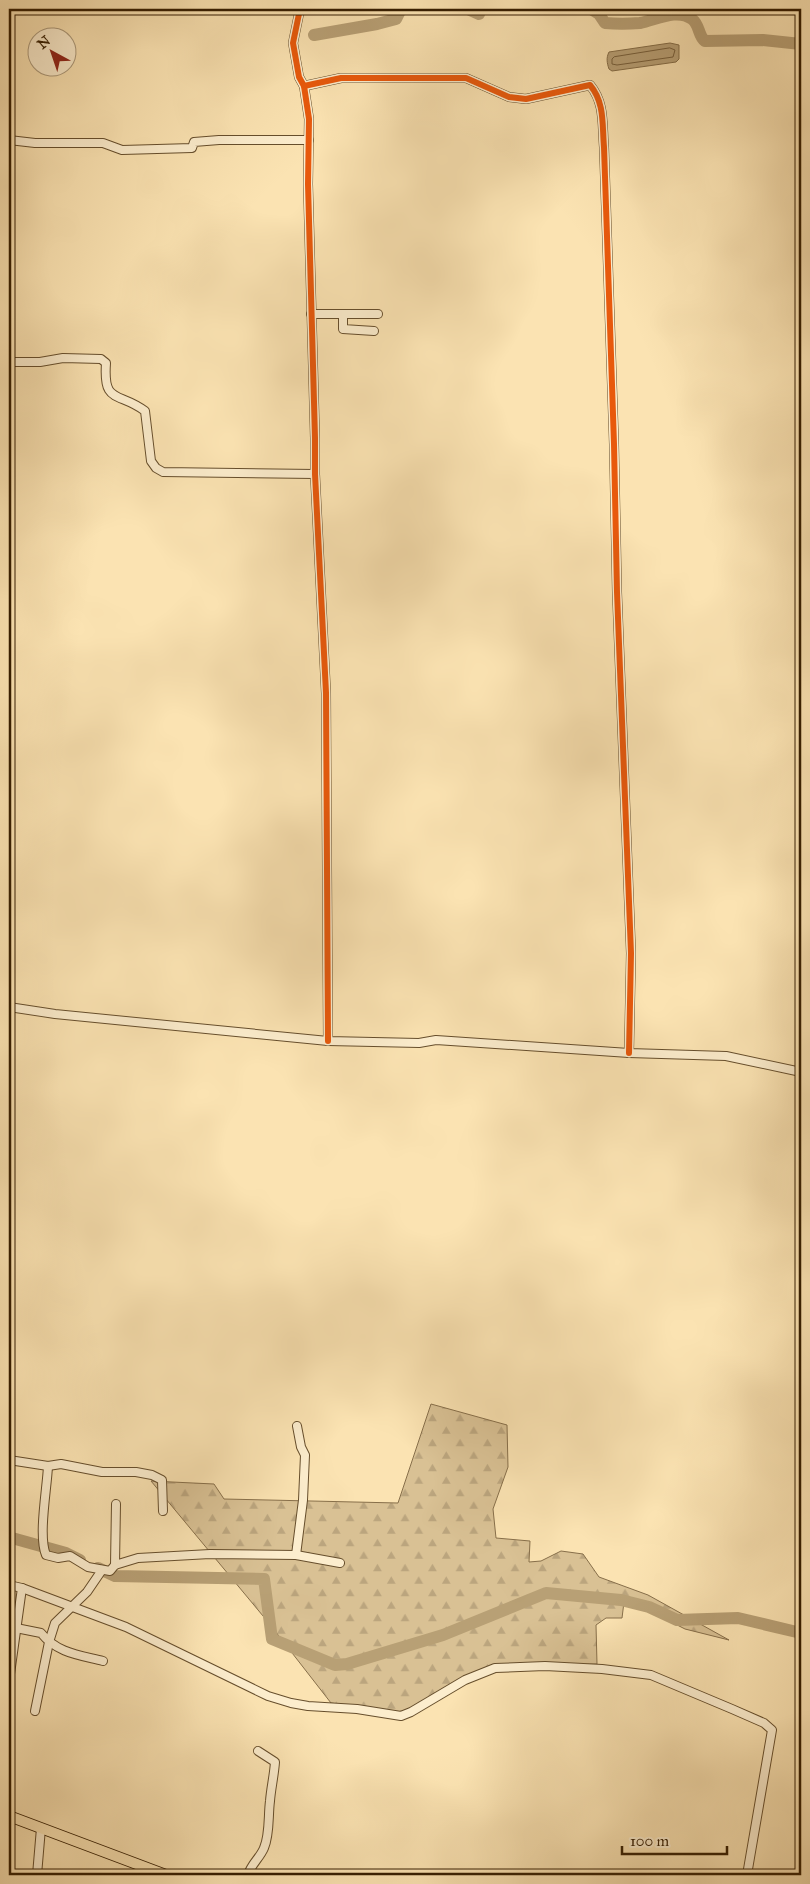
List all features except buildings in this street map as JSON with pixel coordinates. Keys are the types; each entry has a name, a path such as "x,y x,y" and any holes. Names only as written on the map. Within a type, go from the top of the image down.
{"main road":[{"path":"9,1816 166,1875"}],"street":[{"path":"300,9 293,43 298,77 304,86 309,119 308,184 315,438 314,474 326,693 328,1040"},
{"path":"304,86 341,78 466,78 509,98 526,100 590,85 598,94 602,109 604,147 618,612 631,953 629,1053"},
{"path":"9,140 35,143 103,143 122,150 192,148 194,142 218,140 309,140"},
{"path":"311,314 378,314"},
{"path":"344,315 344,328 374,331"},
{"path":"9,362 40,362 63,358 101,358 106,363 105,381 109,391 121,399 136,404 145,411 151,462 163,472 314,474"},
{"path":"9,1007 55,1014 328,1040 419,1043 436,1040 629,1053 726,1056 801,1072"},
{"path":"296,1555 303,1500 305,1455 301,1447 298,1426"},
{"path":"9,1460 48,1466 60,1464 102,1472 136,1472 152,1475 162,1480 163,1511"},
{"path":"48,1466 44,1524 46,1556 58,1558 70,1556 88,1567 109,1569"},
{"path":"109,1569 116,1504"},
{"path":"35,1711 49,1642 55,1623 109,1569 138,1558 210,1554 296,1555 340,1563"},
{"path":"9,1585 22,1588 126,1627 268,1696 308,1706 357,1709 401,1716 465,1680 495,1668 545,1666 651,1675 764,1723 772,1730 747,1875"},
{"path":"9,1681 22,1588"},
{"path":"16,1628 41,1633 58,1648 103,1661"},
{"path":"248,1875 255,1859 263,1850 266,1842 274,1780 274,1762 258,1751"},
{"path":"37,1875 41,1828"}],"green space":[{"path":"431,1404 507,1425 508,1467 493,1509 496,1538 530,1541 529,1562 541,1561 561,1551 583,1554 599,1577 648,1595 729,1640 685,1629 636,1604 624,1602 622,1618 606,1618 596,1625 597,1664 494,1667 410,1711 401,1713 331,1703 268,1622 151,1481 214,1484 224,1499 398,1503"}],"water":[{"path":"670,43 679,45 679,59 676,62 612,71 609,69 607,56 609,52"}],"waterway":[{"path":"314,35 396,19 401,9"},
{"path":"468,9 479,14 480,9"},
{"path":"591,9 599,14 605,23 640,23 666,16 686,16 695,21 705,41 763,40 801,44"},
{"path":"9,1539 12,1538 66,1553 80,1560"},
{"path":"98,1568 115,1576 264,1579 272,1639 335,1665 347,1664 443,1635 546,1593 621,1600 649,1607 677,1620 738,1618 801,1633"}],"cycle path":[{"path":"300,9 293,43 299,77 304,86 309,119 308,184 315,474 326,693 328,1041"},
{"path":"304,86 341,78 466,78 509,97 526,99 590,85 598,99 602,114 604,147 617,592 631,953 629,1053"}]}
